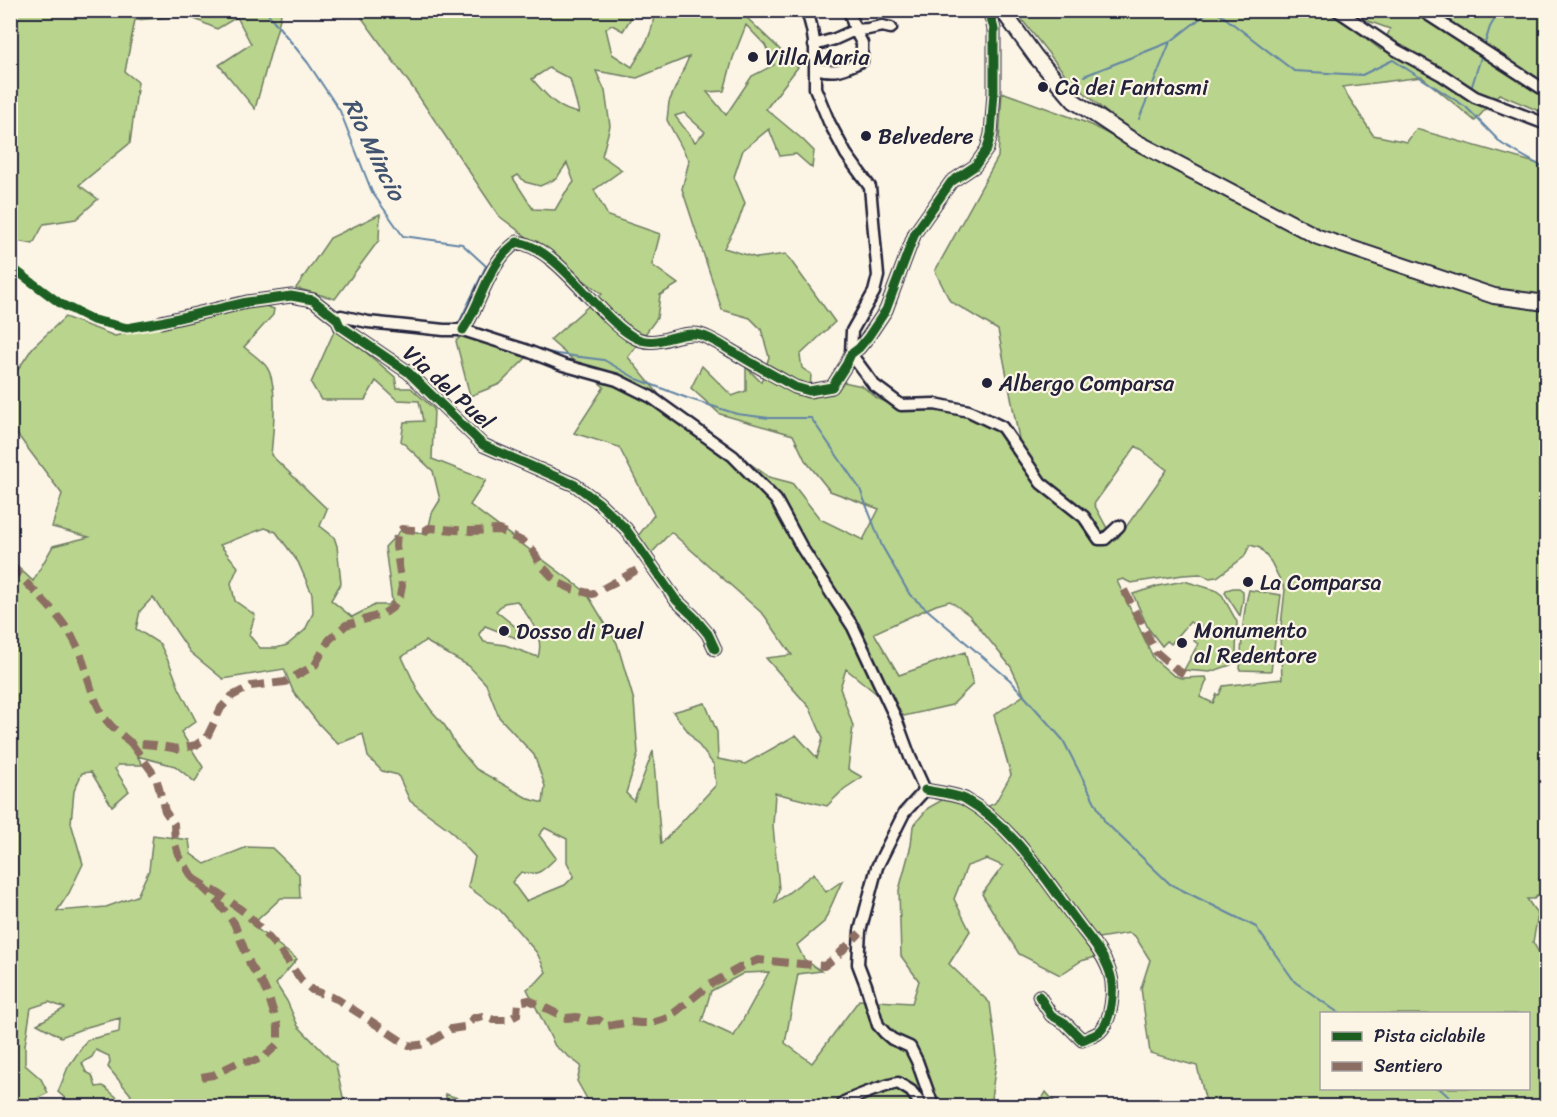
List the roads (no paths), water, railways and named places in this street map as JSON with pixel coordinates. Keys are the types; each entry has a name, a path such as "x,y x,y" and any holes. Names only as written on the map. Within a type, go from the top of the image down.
{"main road":[{"path":"1002,10 1036,57 1074,101 1131,139 1318,237 1494,296 1546,303"}],"street":[{"path":"463,330 470,320 490,275 504,253 517,242 529,244 550,258 596,305 634,337 645,342 656,343 680,335 696,334 714,341 795,387 810,391 832,387 851,354 852,331 874,292 878,276 870,188 846,154 815,88 814,45 807,10"},
{"path":"815,68 828,72 838,71 862,62 862,44 849,10"},
{"path":"851,354 859,348 886,310 915,233 951,182 975,166 987,149 991,134 994,92 994,29 989,10"},
{"path":"1337,10 1396,50 1442,75 1475,97 1546,123"},
{"path":"1421,10 1546,92"},
{"path":"814,45 855,30 877,26 891,28"},
{"path":"161,322 247,302 291,296 313,300 337,319"},
{"name":"Via del Puel","path":"715,649 708,634 676,600 626,529 598,502 575,485 483,445 408,372 340,326 337,319 341,316 368,322 463,330 617,380 651,397 733,456 776,500 802,548 853,627 896,719 925,790"},
{"path":"851,354 874,384 901,405 935,404 969,411 1002,427 1041,483 1084,517 1099,539 1106,539 1119,526"},
{"path":"933,1107 910,1047 892,1039 878,1025 858,964 860,931 877,867 904,813 925,790 963,798 998,823 1028,855 1098,951 1110,972 1113,998 1104,1026 1099,1032 1082,1040 1065,1023 1051,1015 1039,996"},
{"path":"843,1107 844,1102 883,1086 898,1083 911,1091 922,1107"}],"waterway":[{"name":"Rio Mincio","path":"265,10 308,63 340,111 372,192 403,236 462,244 486,266 459,323"},
{"path":"1084,76 1170,42 1211,10"},
{"path":"1215,10 1294,71 1362,75 1393,60 1466,107 1502,144 1546,169"},
{"path":"1484,46 1490,27 1500,10"},
{"path":"1139,119 1170,42"},
{"path":"1471,89 1482,54"},
{"path":"535,349 604,360 637,379 737,414 769,418 811,418 860,489 882,546 910,595 1010,680 1063,740 1105,822 1170,884 1256,927 1295,982 1337,1012"},
{"path":"1441,1090 1459,1106"}],"place":[{"name":"Villa Maria","path":"753,57"},
{"name":"Cà dei Fantasmi","path":"1043,87"},
{"name":"Belvedere","path":"866,136"},
{"name":"Albergo Comparsa","path":"987,383"},
{"name":"La Comparsa","path":"1248,582"},
{"name":"Dosso di Puel","path":"504,631"},
{"name":"Monumento al Redentore","path":"1182,643"}]}
